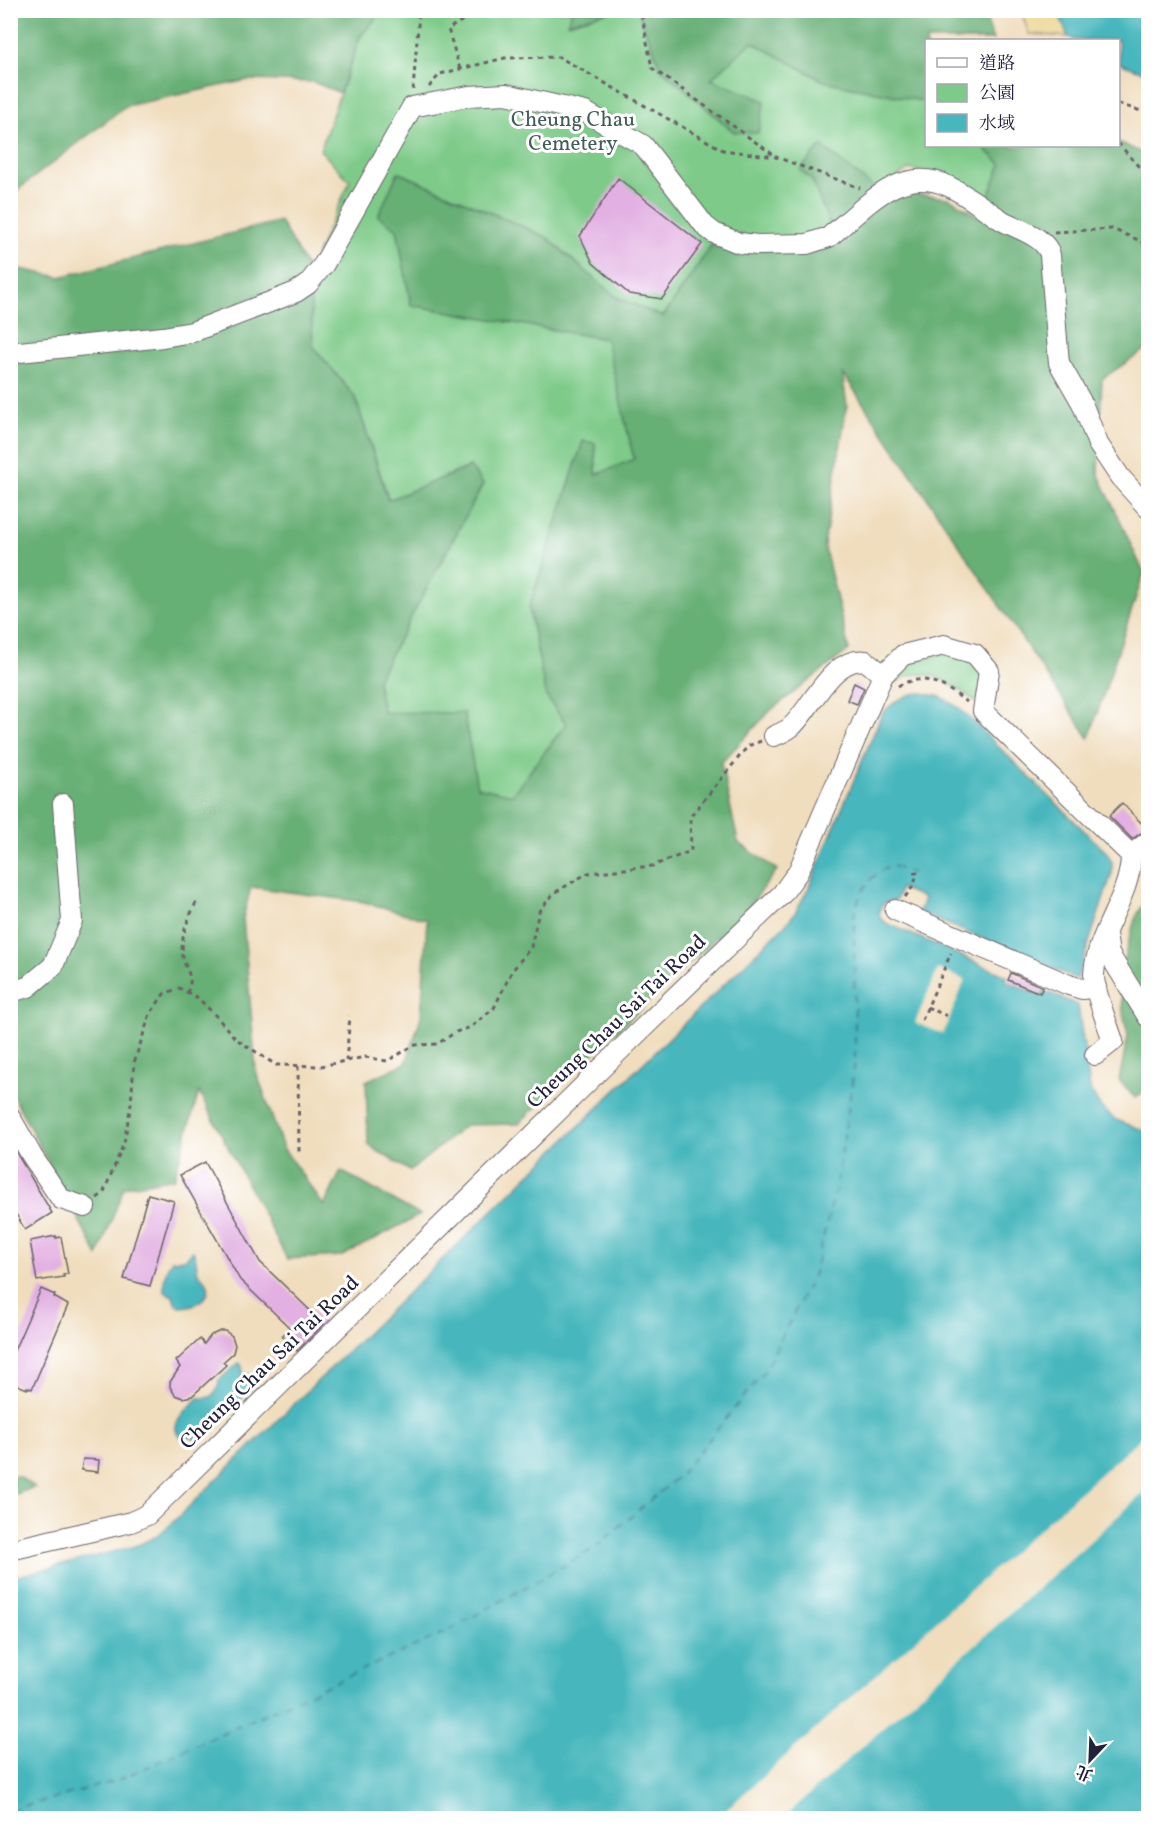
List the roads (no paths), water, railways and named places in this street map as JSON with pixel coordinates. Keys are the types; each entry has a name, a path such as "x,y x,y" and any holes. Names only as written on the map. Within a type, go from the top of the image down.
{"street":[{"path":"10,353 192,332 300,289 312,280 324,264 412,107 469,96 506,94 585,112 643,145 705,226 727,239 748,245 794,245 818,242 834,233 878,195 894,185 912,180 938,182 953,188 1046,245 1050,255 1059,363 1082,403 1098,444 1120,477 1149,508"},
{"name":"Cheung Chau Sai Tai Road","path":"10,1550 131,1522 147,1515 626,1044 782,894 798,872 903,655 944,645 975,654 989,671 982,711 1131,855"},
{"path":"774,736 790,728 826,681 856,660 866,661 890,680"},
{"path":"10,992 28,987 52,966 72,921 63,804"},
{"path":"1095,1055 1113,1041 1096,987 1094,972 1106,928 1130,877 1131,855 1149,842"},
{"path":"895,910 1069,985 1082,989 1096,987"},
{"path":"1106,928 1109,954 1147,1009"},
{"path":"10,1117 32,1156 61,1199 85,1207"}],"water":[{"path":"1058,11 1148,11 1148,74 1120,63 1120,39 1073,39 1068,37"},
{"path":"923,693 941,697 959,708 1107,853 1112,862 1112,873 1077,979 919,912 924,898 901,888 896,900 882,904 879,914 886,923 1007,976 1006,981 1041,996 1044,991 1078,1005 1090,1089 1099,1105 1114,1119 1148,1132 1148,1818 11,1818 10,1578 136,1546 153,1538 168,1527 784,926 795,913 808,889 882,714 900,699"},
{"path":"193,1251 197,1270 206,1281 208,1292 206,1297 197,1303 180,1307 173,1296 165,1292 165,1276 172,1260 185,1259"},
{"path":"239,1363 243,1374 252,1375 255,1378 253,1383 255,1386 197,1442 191,1436 185,1439 179,1435 176,1430 177,1424 184,1413 198,1398 207,1398 216,1393 219,1380"}],"park label":[{"name":"Cheung Chau Cemetery","path":"573,131"}]}
